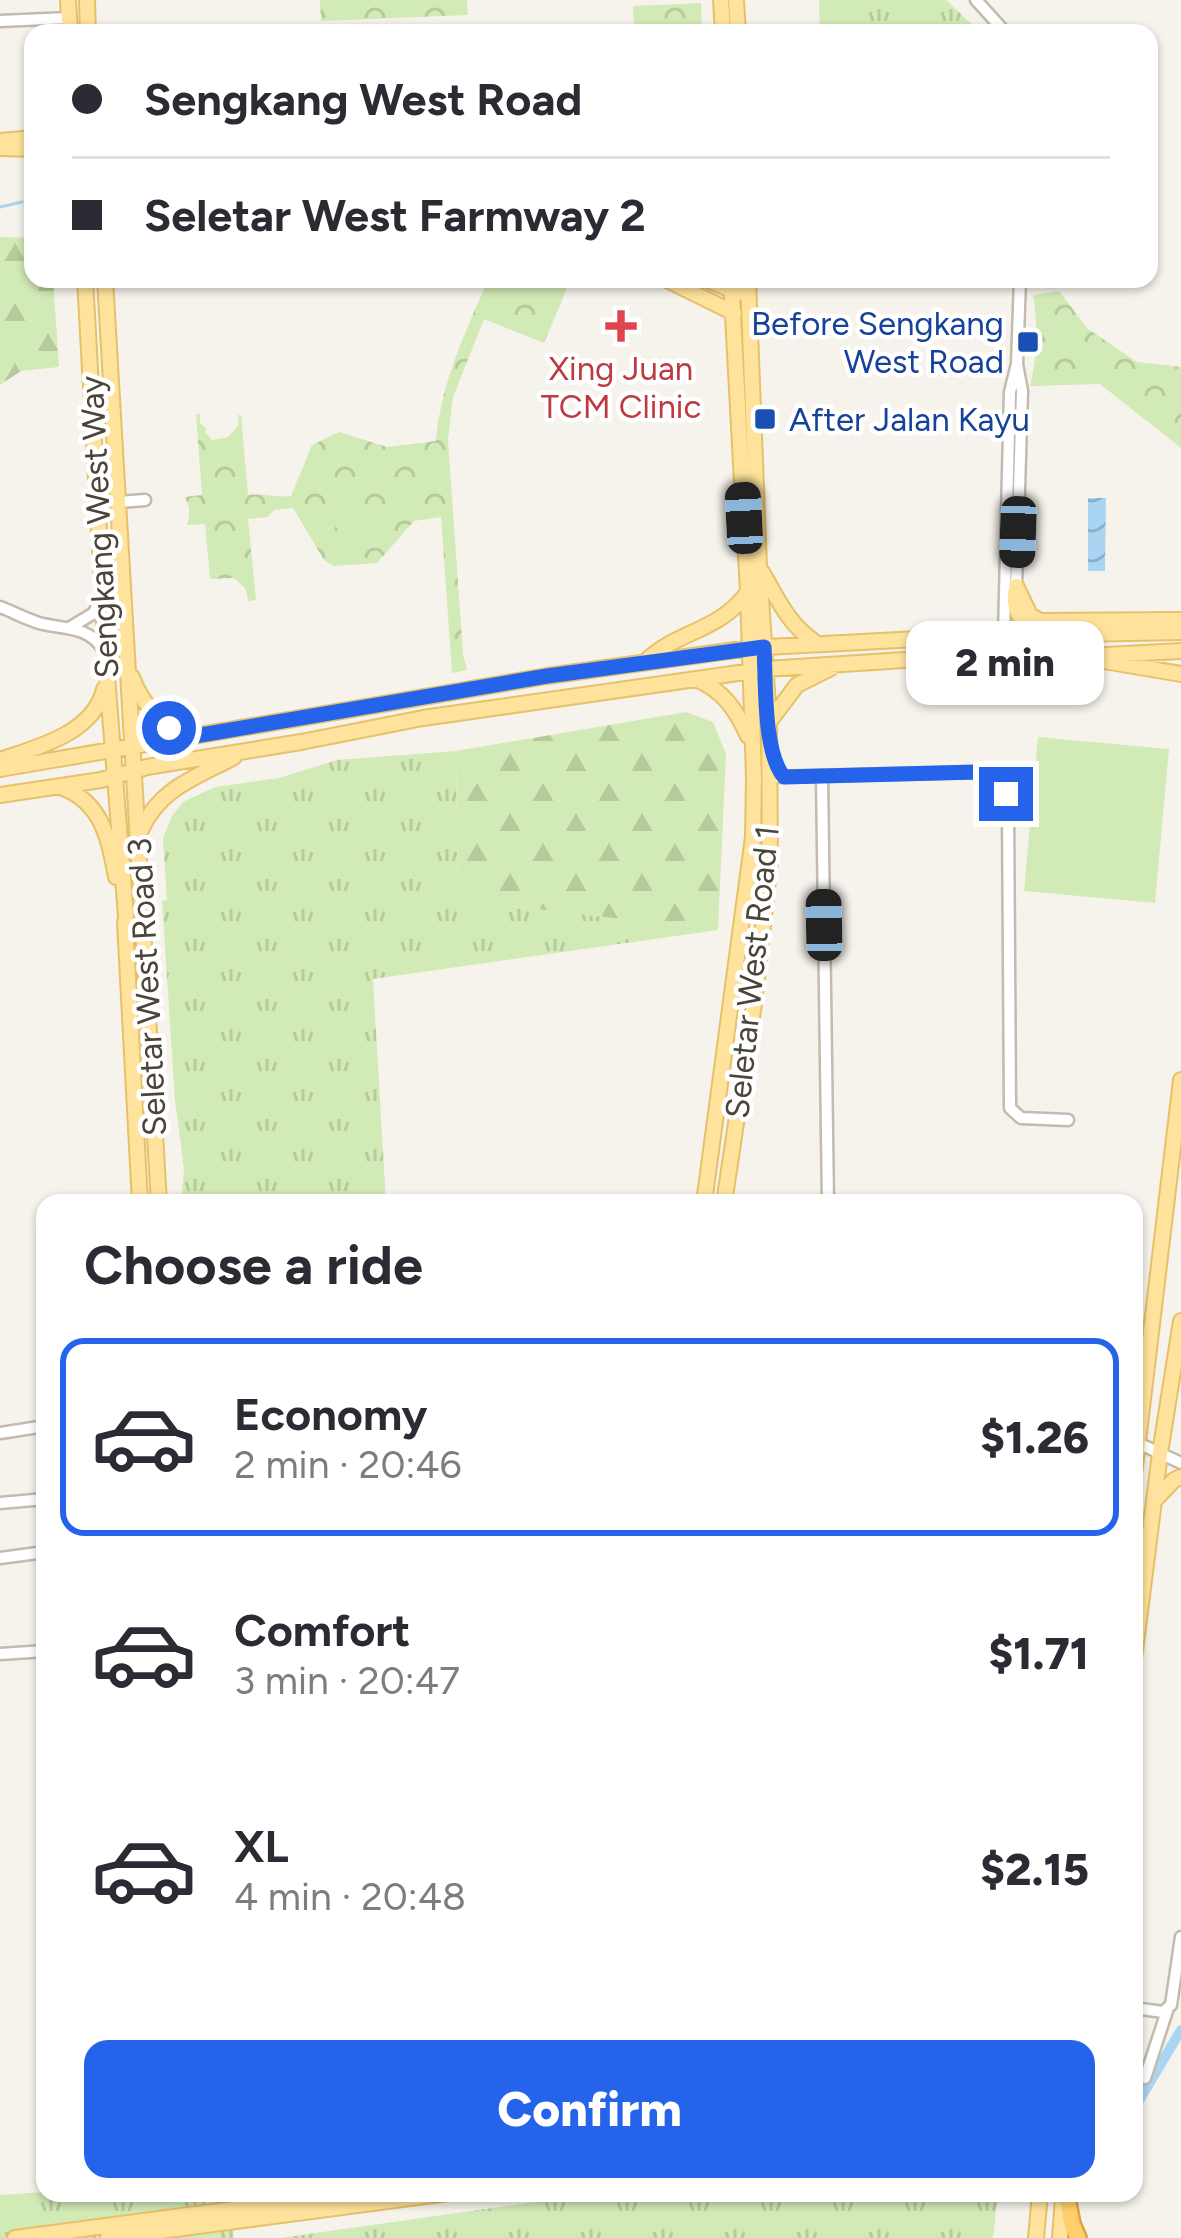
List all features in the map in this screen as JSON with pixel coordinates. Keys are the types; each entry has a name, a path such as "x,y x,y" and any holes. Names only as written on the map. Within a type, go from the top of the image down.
{"highway":[{"path":"1068,2202 1078,2238"}],"main road":[{"name":"Sengkang West Way","path":"85,288 116,776"},
{"name":"Sengkang West Way","path":"106,288 133,771"},
{"path":"683,288 750,321"},
{"path":"731,288 748,592 757,648"},
{"path":"736,288 748,296"},
{"path":"748,288 759,567 758,670"},
{"path":"759,567 789,619 816,643"},
{"path":"1016,586 1030,615 1040,621 1181,621"},
{"path":"1016,586 1016,610 1036,634"},
{"path":"644,662 658,648 719,621 748,592"},
{"path":"1161,632 1181,621"},
{"path":"0,765 441,693 757,648 1004,635 1181,632"},
{"path":"0,795 423,718 758,670 935,658 1181,651"},
{"path":"1088,656 1181,674"},
{"path":"127,661 144,700 169,728 189,737"},
{"path":"769,722 797,685 838,664"},
{"name":"Seletar West Road 1","path":"725,1194 754,1004 777,777 761,745 769,722 758,670"},
{"name":"Seletar West Road 1","path":"705,1194 753,837 761,745 758,670"},
{"path":"0,765 91,717 100,705 107,676"},
{"path":"695,679 729,701 761,745"},
{"path":"138,835 151,809 166,793 244,752"},
{"name":"Seletar West Road 3","path":"133,771 158,1194"},
{"name":"Seletar West Road 3","path":"116,776 140,1194"},
{"name":"Seletar West Road 3","path":"58,787 73,792 101,819 127,929"},
{"path":"1143,1404 1181,1080"},
{"path":"1143,1588 1181,1321"},
{"path":"1154,1502 1181,1478"},
{"path":"15,2238 286,2202"},
{"path":"108,2238 380,2202"},
{"path":"1036,2238 1039,2202"},
{"path":"1060,2238 1064,2202"}],"street":[{"path":"976,0 998,24"},
{"path":"0,21 52,24"},
{"path":"1016,586 1010,392 1018,364 1020,288"},
{"path":"119,502 145,500"},
{"path":"1013,532 1004,635 1016,650 1038,656"},
{"path":"69,628 94,614 102,590"},
{"path":"0,607 43,624 88,632 106,654"},
{"path":"777,777 977,772 1001,783 1008,806 1010,1108 1022,1118 1068,1120"},
{"path":"822,777 828,1194"},
{"path":"0,1433 36,1427"},
{"path":"1143,1445 1181,1463"},
{"path":"0,1503 36,1500"},
{"path":"0,1558 36,1553"},
{"path":"0,1654 36,1652"},
{"path":"1145,2078 1171,2005 1181,1937"},
{"path":"1143,2009 1167,2011"}],"green space":[{"path":"320,0 467,0 468,15 321,21"},
{"path":"819,0 946,0 971,24 820,24"},
{"path":"701,3 702,24 634,24 633,6"},
{"path":"0,237 24,238 24,288 54,288 59,367 21,371 0,385"},
{"path":"484,288 567,288 544,343 484,319 453,397 448,440 467,670 452,673 441,517 414,521 377,563 334,566 324,560 293,508 274,510 268,517 248,519 256,600 248,601 246,589 234,578 210,579 205,524 187,525 184,497 202,495 196,414 212,440 228,437 241,415 248,495 291,496 312,445 339,432 387,447 436,441 463,338"},
{"path":"1059,291 1088,329 1137,362 1181,367 1181,448 1100,384 1030,386 1036,340 1033,295"},
{"path":"340,496 363,529 346,541 323,508"},
{"path":"686,712 713,722 726,754 718,930 458,900 456,751"},
{"path":"1038,737 1169,749 1155,903 1024,891"},
{"path":"456,751 458,900 718,930 373,979 385,1194 182,1194 184,1169 162,901 167,900 163,838 183,802 215,787 279,778 337,760"},
{"path":"36,2193 36,2202 228,2202 234,2238 0,2238 0,2195"},
{"path":"534,2202 997,2202 993,2238 280,2238"}],"water":[{"path":"1088,498 1106,498 1105,571 1088,571"}],"waterway":[{"path":"0,207 22,202"},
{"path":"1143,2094 1181,2030"}],"place":[{"name":"Xing Juan TCM Clinic","path":"621,326"},
{"name":"Before Sengkang West Road","path":"1028,342"},
{"name":"After Jalan Kayu","path":"765,419"}],"route":[{"path":"169,728 189,737 547,676 764,647 770,745 784,777 977,772 1001,783 1006,794"}]}
